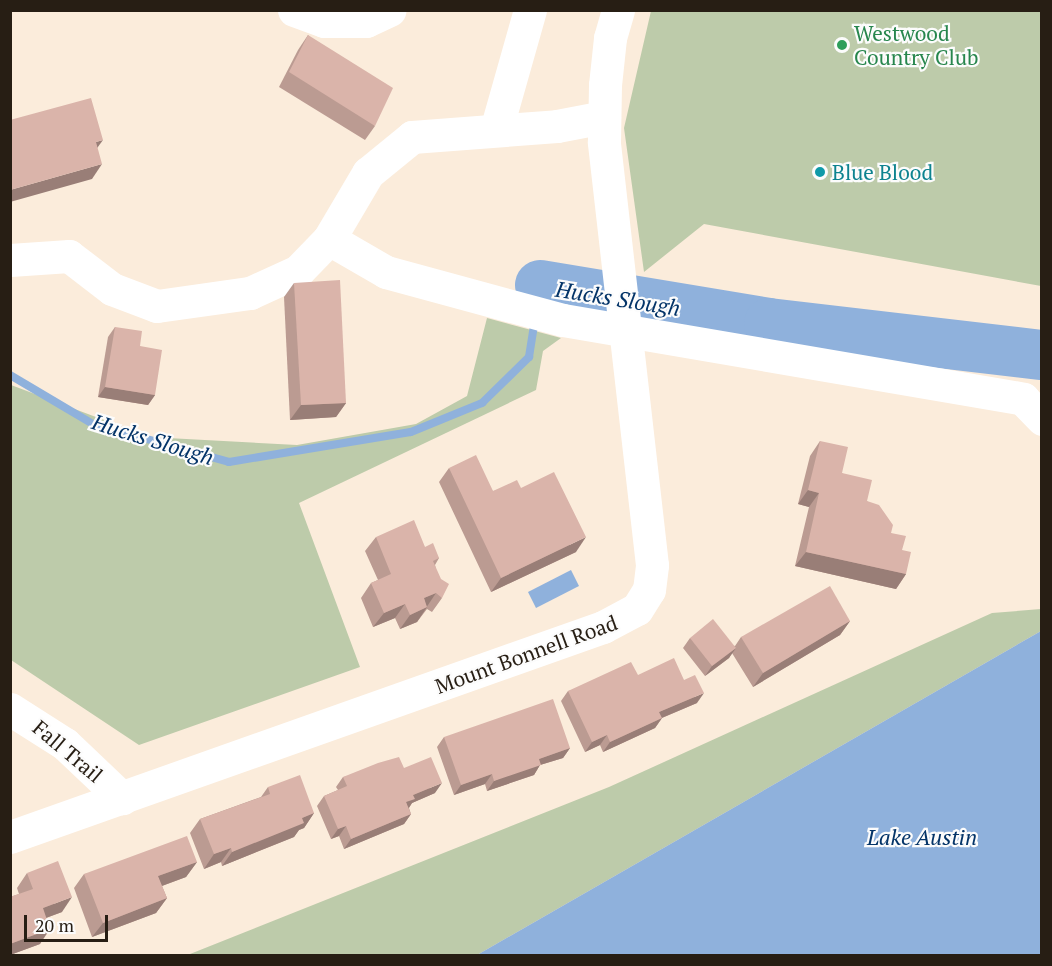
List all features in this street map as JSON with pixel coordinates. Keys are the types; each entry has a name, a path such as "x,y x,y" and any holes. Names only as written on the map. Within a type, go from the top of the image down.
{"street":[{"path":"294,10 324,21 366,21 390,10"},
{"path":"496,130 530,10"},
{"name":"Mount Bonnell Road","path":"10,837 603,627 637,609 649,590 652,566 628,375 604,117 610,38 618,10"},
{"path":"10,260 69,256 112,289 157,306 250,293 298,271 329,239 368,173 412,137 556,126 604,117"},
{"path":"329,239 386,272 563,320 1023,399 1041,419"},
{"name":"Fall Trail","path":"10,709 65,744 122,798"}],"green space":[{"path":"651,11 1041,11 1041,286 704,224 644,272 624,128"},
{"path":"487,318 561,338 543,351 536,390 299,503 360,667 139,745 11,660 11,385 149,437 297,445 416,424 467,396"},
{"path":"1041,609 1041,631 477,955 185,956 609,787 992,613"}],"water":[{"path":"571,570 579,586 536,608 528,592"},
{"name":"Lake Austin","path":"1041,631 1041,955 477,955"}],"building":[{"path":"308,35 393,88 375,126 289,72"},
{"path":"91,98 103,140 96,142 102,164 10,190 10,120"},
{"path":"340,280 346,403 301,405 294,283"},
{"path":"115,327 142,331 140,346 162,350 155,395 105,387"},
{"path":"820,441 848,447 842,473 872,480 867,501 879,505 893,525 891,533 906,536 902,550 911,552 906,574 806,552 819,493 808,490"},
{"path":"476,455 493,491 517,480 521,488 554,472 586,537 501,578 449,468"},
{"path":"414,520 425,547 433,543 439,558 433,561 441,579 449,584 442,598 436,593 424,598 427,607 410,615 405,604 384,613 371,583 391,574 376,537"},
{"path":"830,586 850,621 763,673 741,637"},
{"path":"713,619 736,648 712,666 690,638"},
{"path":"674,658 684,680 695,675 704,693 659,712 662,718 610,742 607,735 592,742 568,691 631,662 638,675"},
{"path":"553,699 570,748 539,759 541,765 494,781 492,774 461,785 444,737"},
{"path":"399,757 404,768 431,757 442,783 413,795 415,799 406,802 411,814 351,839 346,826 338,829 324,796 347,786 343,777"},
{"path":"300,775 314,813 302,818 304,823 232,852 231,848 214,854 200,819 270,794 268,787"},
{"path":"187,836 197,862 158,876 167,898 103,923 84,874"},
{"path":"58,861 72,897 43,908 50,929 10,944 10,897 33,889 27,873"}],"waterway":[{"name":"Hucks Slough","path":"537,306 540,285"},
{"name":"Hucks Slough","path":"540,285 769,323 1042,355"},
{"name":"Hucks Slough","path":"10,375 93,424 229,462 411,432 482,403 529,357 535,319"}],"place":[{"name":"Westwood Country Club","path":"842,45"},
{"name":"Blue Blood","path":"820,172"}]}
